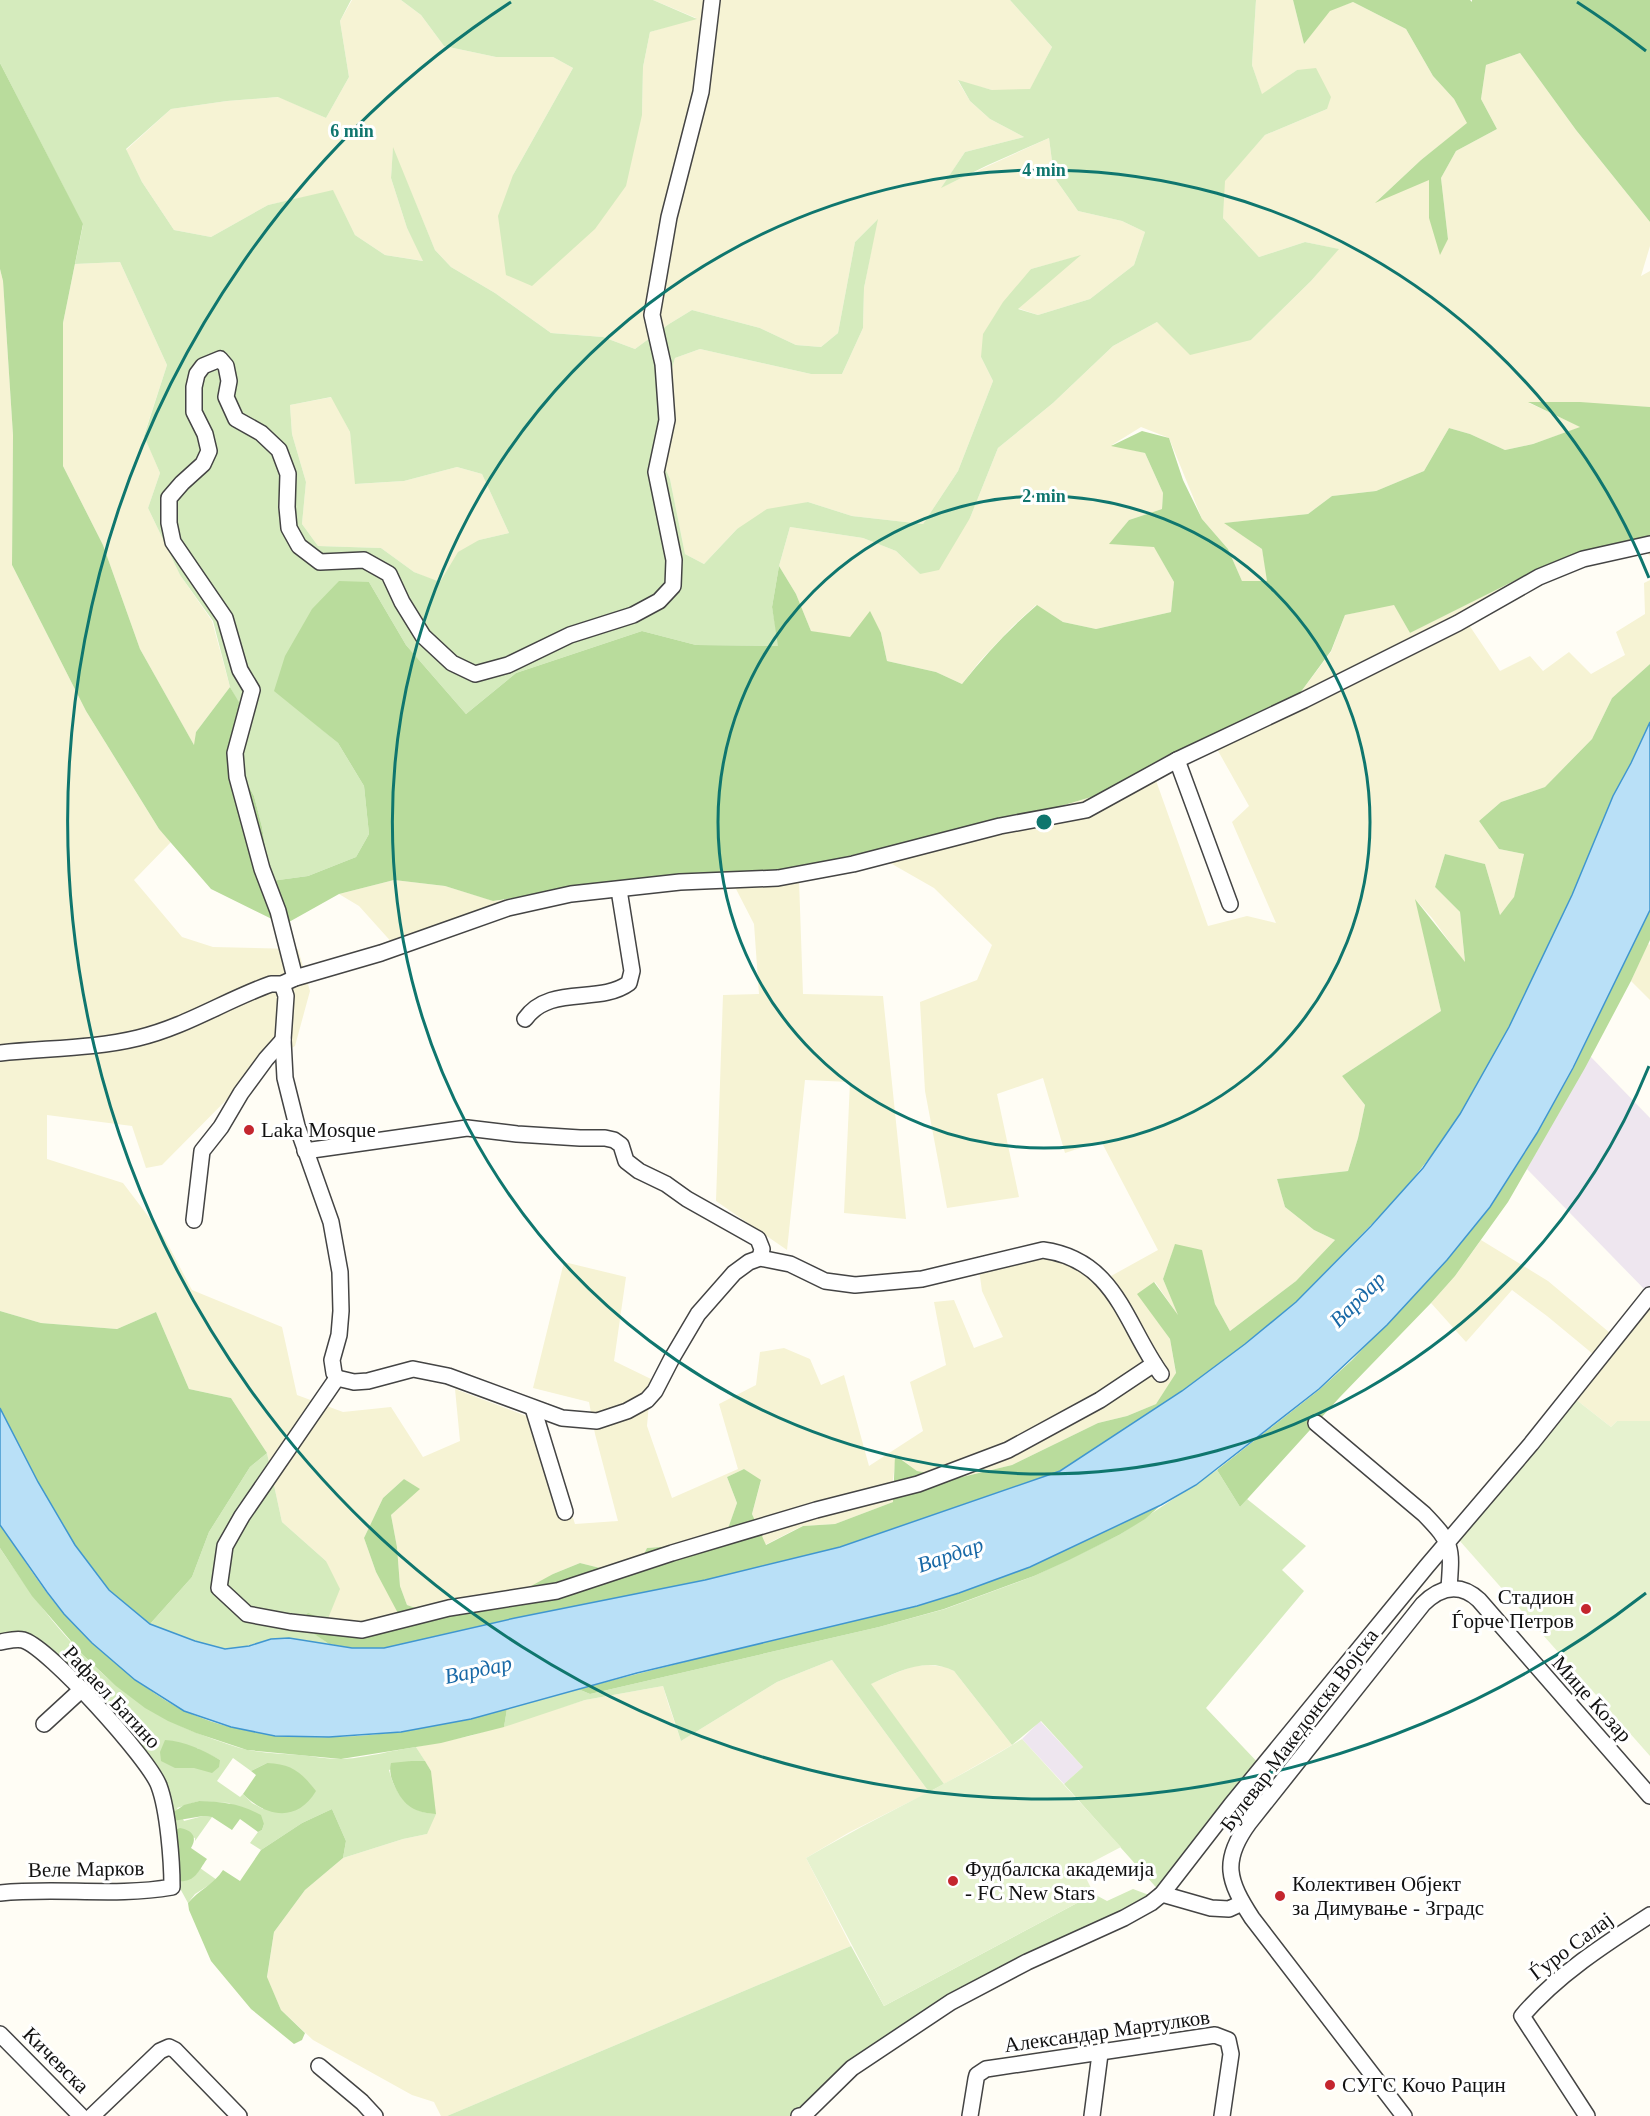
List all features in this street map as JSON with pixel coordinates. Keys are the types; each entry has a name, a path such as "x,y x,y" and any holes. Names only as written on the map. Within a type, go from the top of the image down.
{"street":[{"path":"337,1378 332,1366 339,1335 340,1272 331,1222 305,1151 285,1078 283,1040 289,981 278,911 262,869 237,777 235,753 252,690 240,670 225,618 173,542 169,523 169,498 203,464 210,451 206,434 194,412 194,387 197,375 203,366 220,360 226,366 229,381 226,397 236,419 261,433 279,450 288,474 289,528 298,546 320,562 364,560 389,574 402,602 423,636 452,663 476,674 508,665 570,635 633,615 659,601 673,586 674,560 656,472 667,420 663,364 652,315 669,217 701,92 712,0"},
{"path":"0,1053 96,1046 139,1038 167,1029 271,984 289,981 381,953 508,908 571,894 680,882 778,878 853,864 1000,826 1064,815 1094,806 1177,760 1390,658 1539,577 1583,559 1650,544"},
{"path":"1177,760 1230,904"},
{"path":"525,1019 533,1009 546,1001 613,990 629,983 632,971 619,890"},
{"path":"194,1220 202,1151 221,1127 241,1093 283,1040"},
{"path":"305,1151 467,1128 517,1134 614,1140 621,1145 626,1161 639,1171 666,1184 687,1199 758,1239 762,1249 760,1257"},
{"path":"1034,1252 1054,1252 1090,1267 1102,1277 1123,1308 1158,1369 1008,1450 918,1484 816,1510 672,1553 557,1591 449,1608 362,1630 290,1622 247,1614 219,1588 225,1546 242,1516 337,1378 368,1382 413,1370 448,1376 562,1418 597,1421 627,1412 646,1400 655,1391 698,1314 734,1273 760,1257 790,1264 825,1281 855,1286 922,1279 1034,1252"},
{"path":"803,2116 852,2068 951,2002 1007,1972 1124,1918 1151,1903 1162,1893 1231,1805 1448,1541 1531,1444 1650,1294"},
{"path":"533,1408 565,1512"},
{"path":"1316,1423 1424,1514 1448,1541 1451,1560 1449,1588"},
{"name":"Мице Козар","path":"1449,1588 1466,1590 1479,1600 1650,1796"},
{"name":"Булевар Македонска Војска","path":"1404,2116 1242,1903 1232,1881 1231,1862 1244,1830 1423,1604 1434,1594 1449,1588"},
{"name":"Рафаел Батино","path":"0,1642 18,1639 28,1642 66,1674 122,1733 148,1767 157,1780 163,1801 172,1887"},
{"path":"44,1724 81,1690"},
{"name":"Веле Марков","path":"0,1893 21,1891 128,1892 172,1887"},
{"path":"1162,1893 1211,1908 1229,1909 1242,1903"},
{"name":"Ѓуро Салај","path":"1587,2116 1522,2016 1539,1996 1603,1945 1650,1915"},
{"name":"Кичевска","path":"0,2034 81,2116"},
{"name":"Александар Мартулков","path":"970,2116 976,2079 986,2069 1100,2054 1215,2035 1228,2040 1231,2054 1221,2116"},
{"path":"92,2116 160,2051 169,2047 175,2050 238,2116"},
{"path":"1092,2116 1100,2054"},
{"path":"319,2066 375,2116"}],"shaded area":[{"path":"352,0 401,0 421,15 444,46 496,57 553,57 573,68 513,175 642,115 643,67 650,32 696,18 653,0 1010,0 1052,47 1030,90 992,90 958,81 970,101 990,119 1024,137 965,152 942,187 1049,138 1054,177 1078,211 1122,221 1145,232 1134,265 1090,299 1038,315 1017,308 1079,256 1031,269 981,357 993,381 958,471 923,524 852,516 808,502 737,529 704,564 685,554 670,479 654,443 661,407 675,358 700,349 811,374 842,374 863,328 864,288 877,220 855,242 838,333 821,347 796,345 760,328 692,310 635,349 603,337 551,333 495,293 451,267 435,250 393,149 391,178 407,228 424,261 385,255 355,235 333,191 268,205 211,237 174,230 142,182 126,150 171,109 279,97 326,118 349,77 340,21"},
{"path":"1256,0 1293,0 1304,44 1330,10 1353,2 1406,29 1433,76 1454,99 1468,123 1421,160 1377,201 1430,179 1429,218 1448,239 1441,178 1456,151 1497,129 1481,99 1486,65 1520,53 1576,130 1650,222 1650,246 1641,276 1650,271 1650,407 1529,403 1581,427 1533,444 1505,450 1470,434 1449,428 1424,471 1376,491 1332,496 1308,514 1225,523 1262,549 1268,581 1242,581 1228,549 1202,519 1169,438 1141,427 1112,445 1145,453 1163,493 1162,509 1129,520 1110,544 1154,546 1174,582 1171,612 1096,629 1063,622 1036,605 980,661 962,684 936,672 887,661 881,633 849,640 811,631 796,594 779,566 790,527 863,538 896,551 920,574 970,518 998,448 1053,403 1113,346 1157,322 1251,340 1311,281 1338,249 1305,242 1259,257 1223,218 1224,181 1265,135 1327,109 1297,70 1262,95 1252,65"},
{"path":"120,262 167,365 144,435 160,473 148,508 180,575 212,621 230,687 196,732 195,747 140,649 103,545 63,466 63,323 75,264"},
{"path":"0,269 3,281 13,435 12,565 86,711 159,829 171,842 134,880 182,937 213,947 298,949 310,991 295,1046 257,1069 162,1165 146,1168 132,1126 47,1115 47,1159 123,1183 164,1237 192,1290 282,1327 297,1395 343,1412 391,1407 423,1457 460,1441 455,1389 542,1422 575,1524 618,1521 589,1402 533,1388 564,1262 626,1277 614,1361 651,1379 647,1426 672,1498 738,1469 719,1404 756,1385 760,1352 784,1348 810,1359 821,1385 844,1375 869,1466 923,1431 910,1382 946,1365 934,1302 954,1300 974,1348 1003,1337 982,1291 978,1262 1044,1248 1111,1276 1158,1250 1101,1141 1065,1153 1043,1078 997,1094 1019,1197 947,1208 925,1091 920,1002 977,980 992,945 934,888 885,860 799,880 803,994 883,996 906,1219 844,1213 850,1082 805,1080 787,1250 716,1201 723,995 759,994 754,924 736,889 644,891 560,899 504,912 395,946 359,906 339,894 394,880 445,886 494,901 690,873 782,871 1024,817 1108,792 1164,757 1300,693 1331,652 1345,615 1394,604 1410,633 1518,579 1568,560 1644,539 1650,550 1650,556 1644,549 1583,559 1476,615 1467,622 1500,671 1530,656 1543,671 1569,652 1591,674 1625,655 1616,632 1645,614 1644,583 1650,580 1650,664 1612,698 1592,739 1545,787 1501,802 1479,821 1499,849 1524,854 1514,898 1500,915 1485,864 1445,854 1435,887 1460,912 1465,963 1416,900 1441,1011 1342,1076 1365,1105 1348,1171 1277,1179 1285,1207 1314,1230 1335,1240 1296,1281 1230,1331 1215,1304 1201,1250 1175,1245 1163,1279 1180,1318 1155,1282 1138,1294 1170,1339 1176,1374 1156,1404 1127,1416 1098,1423 1012,1465 958,1478 917,1471 896,1455 893,1502 835,1524 802,1526 765,1545 752,1514 761,1481 744,1469 727,1477 737,1503 725,1537 700,1544 647,1548 635,1572 604,1569 580,1563 553,1574 526,1593 441,1617 407,1605 400,1586 397,1547 391,1515 419,1489 404,1479 383,1498 364,1538 376,1572 401,1617 376,1624 327,1621 335,1592 326,1561 282,1522 267,1453 231,1398 189,1389 156,1312 117,1329 41,1323 0,1311","holes":["1217,749 1249,806 1232,822 1276,923 1247,916 1208,926 1154,775"]},
{"path":"332,397 350,432 356,484 404,481 457,467 482,474 509,533 479,540 440,583 414,572 381,548 318,546 302,524 306,482 292,434 290,405"},
{"path":"1648,943 1650,945 1650,1000 1631,981"},
{"path":"1590,1056 1650,1118 1650,1295 1527,1169"},
{"path":"1481,1240 1548,1281 1616,1338 1650,1295 1650,1421 1617,1421 1611,1427 1574,1398 1599,1359 1512,1290 1466,1342 1431,1303 1455,1276"},
{"path":"832,1660 929,1792 848,1833 806,1858 851,1946 447,2116 441,2116 434,2102 412,2095 313,2040 281,2010 267,1978 274,1932 305,1890 343,1858 427,1834 431,1771 416,1747 470,1736 585,1700 663,1686 681,1741 777,1682"},
{"path":"914,1666 946,1667 954,1671 1012,1745 944,1784 870,1684"},
{"path":"1040,1721 1083,1767 1064,1784 1022,1739"}],"green space":[{"path":"0,0 351,0 340,21 349,77 326,118 278,97 171,109 126,149 142,182 174,230 211,237 268,205 333,190 355,235 385,255 423,261 407,228 391,178 393,147 435,250 451,267 495,293 551,333 603,337 635,349 692,310 760,328 796,345 821,347 838,333 855,242 878,219 864,288 863,328 842,374 811,374 700,349 675,358 661,406 654,443 670,479 685,554 704,564 737,529 767,509 808,502 852,516 923,524 958,471 993,381 981,357 983,334 1003,302 1031,269 1081,255 1018,309 1038,315 1090,299 1134,265 1145,232 1122,221 1078,211 1054,177 1049,138 941,188 965,152 1024,137 990,119 970,101 958,80 992,90 1030,89 1052,47 1010,0 1256,0 1252,65 1262,94 1297,70 1316,68 1331,97 1327,109 1265,135 1225,181 1223,218 1259,257 1305,242 1339,249 1311,281 1251,340 1190,355 1157,322 1113,346 1053,403 998,448 970,518 939,570 920,574 896,551 863,538 790,527 779,566 772,607 779,646 696,645 642,631 516,673 466,714 406,645 369,582 312,721 338,743 364,786 369,834 356,857 308,876 271,881 254,796 229,750 239,704 230,687 213,621 180,575 148,508 160,473 144,436 167,365 120,262 75,264 83,225 0,63","holes":["331,397 350,432 355,484 404,481 457,467 482,474 509,533 479,540 458,552 440,582 414,572 381,548 318,546 302,524 306,482 292,434 290,405"]},
{"path":"401,0 653,0 697,19 650,32 643,67 642,115 626,186 595,229 532,286 506,275 498,216 513,175 573,68 553,57 496,57 444,46 421,15"},
{"path":"1293,0 1470,0 1472,2 1472,0 1650,0 1650,222 1576,130 1520,53 1486,65 1481,99 1497,129 1456,151 1441,178 1448,239 1440,255 1429,218 1429,180 1375,203 1421,160 1467,123 1454,99 1433,76 1406,29 1353,2 1330,11 1304,44"},
{"path":"0,63 83,224 63,323 63,466 103,545 140,649 194,745 196,732 230,687 240,704 229,750 254,796 271,881 308,876 356,857 369,834 364,786 338,743 274,691 285,656 312,609 339,581 369,582 406,645 466,714 516,673 642,631 696,645 778,646 772,607 779,566 796,594 811,631 850,637 870,611 881,633 887,661 936,672 962,684 979,663 1037,605 1063,622 1096,629 1171,612 1174,582 1154,547 1109,544 1129,520 1162,509 1163,493 1145,453 1111,446 1142,431 1169,438 1183,480 1202,519 1228,549 1242,581 1267,581 1262,549 1224,523 1308,514 1332,496 1376,491 1424,471 1449,428 1470,434 1505,450 1533,444 1580,427 1528,402 1580,402 1650,407 1650,537 1568,560 1518,579 1410,633 1394,605 1345,615 1331,651 1300,693 1164,757 1108,792 1024,817 782,871 690,873 493,901 445,886 394,880 339,894 289,922 278,922 211,889 159,829 86,711 12,565 13,435 3,281 0,269"},
{"path":"1650,664 1650,722 1613,796 1572,895 1509,1027 1473,1093 1442,1142 1400,1195 1296,1302 1182,1391 1060,1471 840,1547 705,1580 515,1618 384,1648 352,1648 329,1644 298,1623 308,1613 327,1621 376,1624 400,1617 376,1572 364,1538 383,1498 404,1479 420,1489 391,1515 397,1547 400,1586 407,1605 441,1617 522,1591 553,1574 580,1563 604,1569 635,1572 647,1548 700,1544 725,1537 737,1503 727,1477 744,1469 761,1480 752,1514 766,1545 803,1526 835,1524 893,1502 895,1455 917,1471 958,1478 1012,1465 1098,1423 1127,1416 1156,1404 1176,1373 1170,1339 1137,1294 1154,1282 1178,1315 1163,1279 1175,1244 1202,1250 1215,1304 1230,1331 1296,1281 1335,1240 1314,1230 1285,1207 1277,1179 1348,1171 1365,1105 1342,1076 1441,1011 1415,899 1465,962 1460,912 1435,887 1445,854 1485,864 1500,915 1514,897 1524,854 1499,849 1479,821 1501,802 1545,787 1592,739 1612,698"},
{"path":"1650,910 1650,940 1631,981 1585,1068 1508,1202 1455,1276 1240,1507 1217,1470 1319,1390 1352,1360 1447,1260 1490,1207 1537,1133 1573,1069"},
{"path":"0,1311 41,1323 117,1329 156,1312 189,1389 231,1398 267,1453 250,1467 209,1532 192,1577 150,1624 109,1590 75,1545 38,1482 0,1408"},
{"name":"Стадион Ѓорче Петров","path":"1574,1398 1611,1427 1617,1421 1650,1421 1650,1756 1459,1540"},
{"path":"267,1453 282,1522 326,1561 340,1589 327,1621 298,1622 329,1644 281,1639 268,1640 237,1649 224,1649 196,1642 150,1624 192,1577 209,1532 250,1467"},
{"path":"1217,1470 1240,1507 1247,1499 1306,1546 1282,1570 1304,1591 1206,1708 1262,1767 1162,1894 1064,1784 1083,1767 1041,1721 1012,1745 954,1671 943,1667 922,1665 912,1667 871,1684 944,1784 929,1792 832,1660 777,1682 681,1741 663,1686 585,1700 504,1727 507,1709 578,1689 590,1694 879,1627 945,1609 1034,1576 1119,1535"},
{"path":"1161,1505 1145,1519 1119,1535 1069,1560 1034,1576 944,1609 879,1627 590,1694 578,1689 917,1606 959,1593 1030,1567"},
{"path":"0,1525 55,1604 68,1618 138,1681 185,1711 222,1725 261,1733 303,1737 345,1737 387,1733 469,1719 507,1709 504,1727 441,1743 341,1759 247,1750 196,1733 145,1708 116,1686 83,1655 32,1596 0,1548"},
{"path":"0,1548 63,1634 113,1683 141,1704 172,1722 205,1736 254,1751 340,1759 358,1758 416,1747 425,1761 411,1761 389,1770 395,1787 405,1801 419,1810 436,1814 427,1834 343,1858 346,1841 332,1809 302,1823 261,1850 250,1843 262,1830 264,1824 229,1803 199,1801 177,1808 184,1821 203,1816 212,1817 195,1841 195,1838 172,1831 159,1786 36,1647 0,1642","holes":["197,1748 220,1760 194,1768 175,1768","233,1758 251,1771 267,1763 263,1809 243,1794 240,1797 217,1781"]},
{"name":"Фудбалска академија - FC New Stars","path":"1022,1739 1121,1847 1081,1868 1094,1894 884,2006 806,1858"},
{"path":"165,1740 187,1744 207,1753 220,1760 219,1767 212,1773 194,1768 175,1768 161,1761 160,1752"},
{"path":"425,1761 431,1771 436,1814 416,1810 406,1804 395,1787 390,1769 391,1763"},
{"path":"267,1763 290,1767 306,1779 316,1791 300,1808 291,1812 271,1812 261,1808 243,1794 256,1775 251,1771"},
{"path":"199,1801 231,1804 253,1811 261,1815 264,1824 262,1830 258,1832 240,1819 232,1830 212,1817 203,1816 173,1821 171,1814 184,1805"},
{"path":"332,1809 346,1841 343,1858 305,1890 274,1932 267,1977 281,2010 305,2033 302,2040 294,2044 251,2009 211,1961 188,1903 223,1870 240,1881 261,1850 302,1823"},
{"path":"180,1828 188,1830 193,1835 194,1841 191,1848 207,1859 192,1879 176,1881 172,1831"},
{"path":"200,1868 217,1880 195,1894 188,1903 176,1881 190,1879"},
{"path":"1133,1889 1157,1898 951,2002 799,2116 447,2116 851,1946 884,2006 1094,1894 1107,1901"}],"water":[{"name":"Вардар","path":"1650,722 1650,910 1573,1068 1537,1133 1490,1207 1447,1260 1387,1325 1319,1389 1196,1485 1161,1505 1030,1567 917,1606 637,1673 471,1719 401,1732 329,1737 275,1736 231,1727 184,1711 135,1680 92,1643 64,1614 0,1525 0,1408 38,1482 75,1545 109,1590 150,1624 195,1641 225,1649 249,1646 271,1639 289,1638 352,1648 384,1648 515,1618 705,1580 840,1547 1060,1471 1182,1391 1296,1302 1371,1226 1423,1168 1460,1114 1509,1027 1572,895 1613,796"}],"place":[{"name":"Laka Mosque","path":"249,1130"},
{"name":"Стадион Ѓорче Петров","path":"1586,1609"},
{"name":"Фудбалска академија - FC New Stars","path":"953,1881"},
{"name":"Колективен Објект за Димување - Зградс","path":"1280,1896"},
{"name":"СУГС Кочо Рацин","path":"1330,2085"}]}
